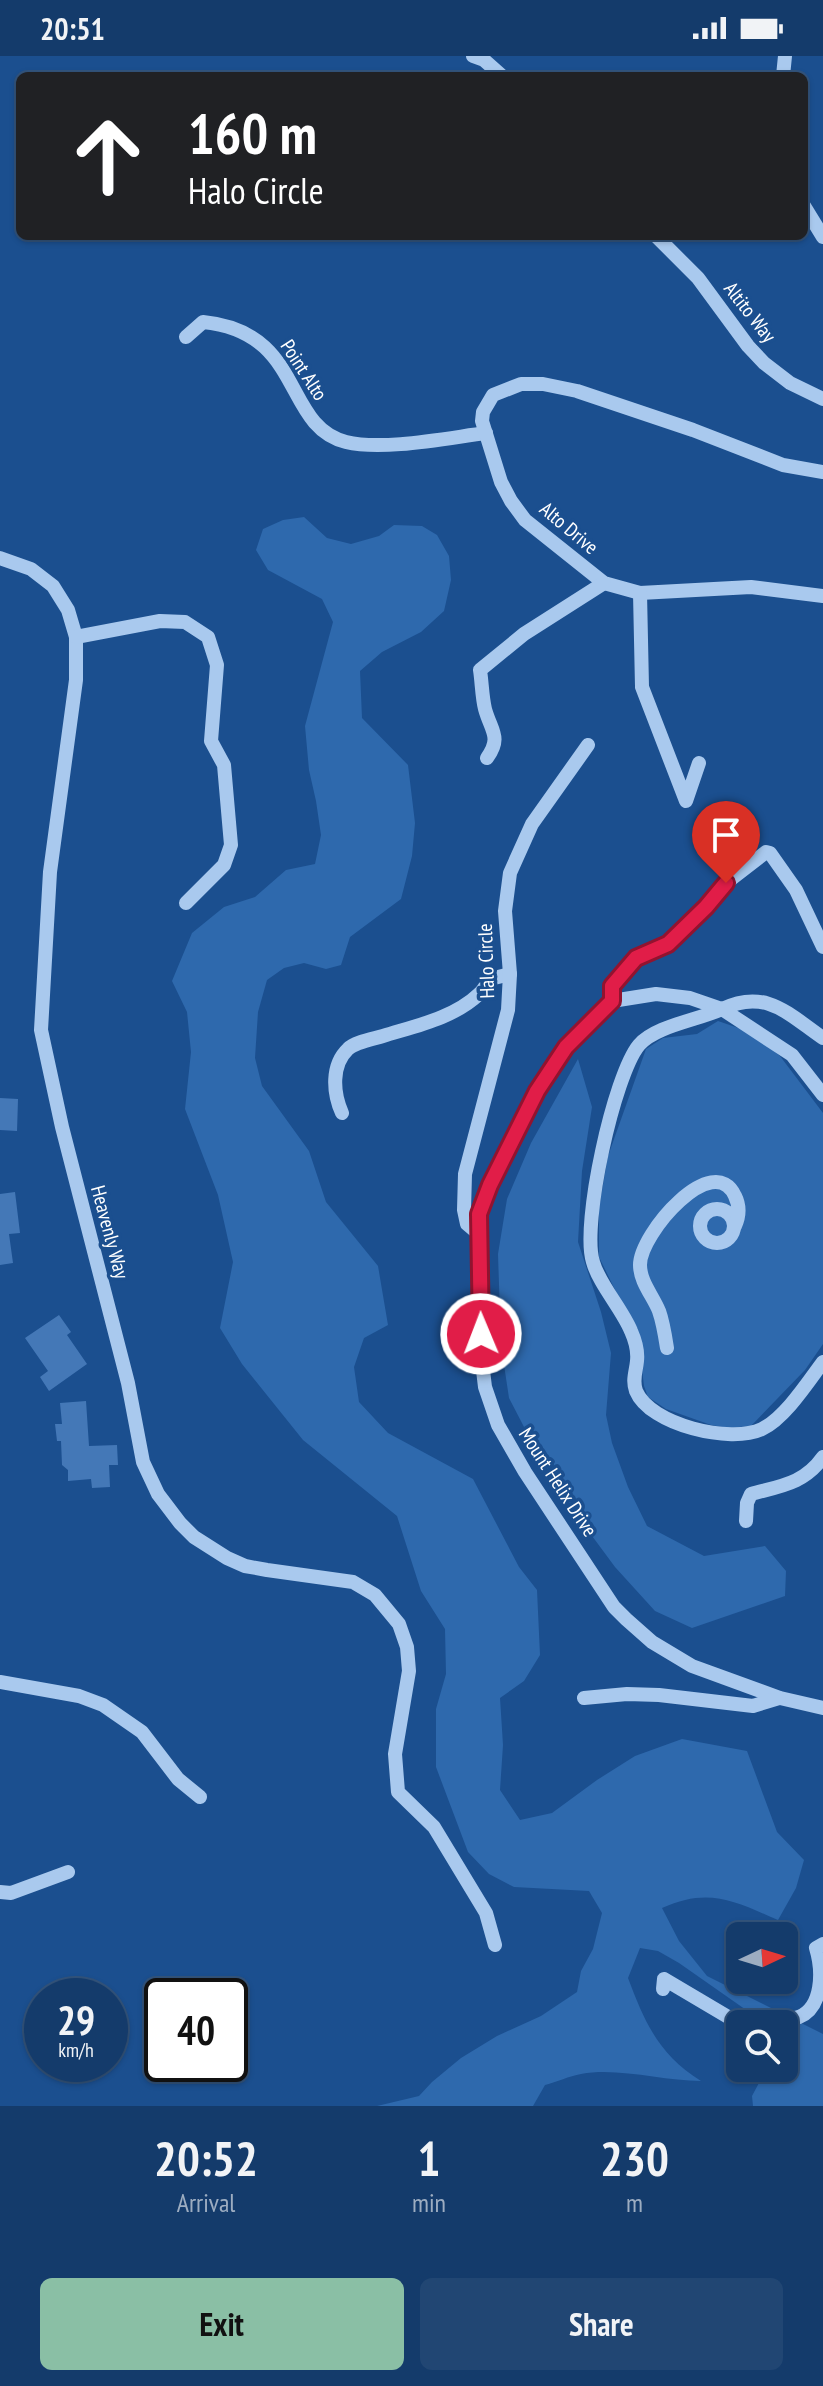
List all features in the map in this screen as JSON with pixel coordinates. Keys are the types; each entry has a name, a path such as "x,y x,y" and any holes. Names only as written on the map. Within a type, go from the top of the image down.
{"street":[{"path":"473,56 484,60 498,72"},
{"path":"808,213 823,237"},
{"name":"Altito Way","path":"660,240 698,278 764,363 790,383 823,399"},
{"name":"Point Alto","path":"186,337 203,322 222,324 239,330 268,348 283,367 308,414 325,433 346,442 383,444 486,433"},
{"name":"Alto Drive","path":"823,472 783,465 693,430 577,391 543,384 521,384 493,395 483,412 501,482 511,501 525,520 604,583 640,593 751,587 823,596"},
{"name":"Heavenly Way","path":"0,558 31,569 53,586 68,610 76,637 76,680 50,872 41,1030 62,1127 125,1370 139,1445 150,1478 180,1523 210,1548 245,1566 353,1582 375,1595 392,1614 404,1635 409,1658 395,1754 398,1792 434,1827 486,1913 495,1945"},
{"path":"487,758 494,749 495,731 485,710 480,670 524,634 604,583"},
{"path":"640,593 642,687 686,801 699,763"},
{"path":"76,637 160,621 185,622 208,637 217,665 211,741 224,765 231,845 224,865 186,903"},
{"name":"Halo Circle","path":"480,1235 467,1224 464,1210 465,1174 508,1010 510,974 505,911 510,873 532,824 588,745"},
{"path":"823,947 787,874 766,852 726,883 668,944 636,958 612,986 612,1001 656,994 690,998 722,1009 792,1055 823,1095"},
{"path":"342,1113 335,1091 336,1076 339,1062 349,1047 462,1007 482,991 490,979 510,974"},
{"path":"823,1038 771,1003 757,1000 736,1002 651,1034 638,1045 612,1110 591,1223 592,1262 632,1333 637,1361 634,1377 636,1390 645,1405 668,1419 722,1435 763,1429 779,1416 823,1362"},
{"name":"Mount Helix Drive","path":"612,1001 566,1047 537,1091 490,1185 479,1214 485,1387 498,1425 525,1472 614,1607 638,1631 692,1666 780,1698 823,1708"},
{"path":"667,1348 658,1309 641,1275 641,1254 648,1238 673,1205 704,1185 729,1187 736,1196 739,1210 735,1226"},
{"path":"746,1521 751,1494 781,1488 799,1480 814,1469 823,1457"},
{"path":"0,1682 79,1696 103,1705 142,1732 178,1779 200,1797"},
{"path":"584,1698 659,1695 753,1706 780,1698"},
{"path":"0,1892 11,1893 68,1872"},
{"path":"798,2017 812,2008 822,1991 823,1971 816,1948 823,1944"},
{"path":"663,1989 664,1979 726,2015"}],"shaded area":[{"path":"304,517 327,538 351,544 379,536 394,525 422,526 437,535 449,556 451,580 444,611 421,632 382,652 360,671 362,718 408,765 415,823 412,856 401,899 350,937 341,965 326,969 304,963 284,968 267,980 258,1012 255,1058 262,1086 309,1151 326,1202 378,1266 388,1325 364,1338 354,1367 359,1402 388,1433 473,1479 519,1567 537,1590 540,1655 524,1681 500,1698 503,1745 500,1790 520,1820 552,1813 635,1756 682,1739 747,1751 777,1832 804,1860 796,1888 778,1920 721,1899 694,1898 662,1908 679,1941 707,1976 726,1986 726,1994 743,1994 775,2010 746,2010 679,1963 658,1951 640,1948 628,1978 641,2009 664,2049 701,2081 595,2072 545,2085 533,2106 377,2106 419,2096 461,2058 497,2036 541,2016 577,1992 581,1971 593,1949 602,1913 589,1891 514,1887 489,1874 468,1852 436,1767 436,1709 446,1674 445,1629 421,1591 397,1516 303,1440 242,1364 220,1328 233,1262 218,1195 185,1109 191,1052 187,1012 172,981 192,933 224,907 255,897 286,870 315,864 321,835 309,770 305,726 333,622 322,599 268,570 256,550 263,529 283,520"},
{"path":"718,1021 753,1033 780,1056 823,1113 823,1344 805,1370 751,1426 728,1428 666,1409 648,1397 638,1337 599,1257 599,1208 608,1156 646,1049 663,1038 697,1034"},
{"path":"578,1059 592,1107 582,1171 578,1242 611,1353 606,1415 612,1443 628,1487 647,1526 704,1556 765,1546 786,1571 785,1596 692,1628 655,1611 615,1567 537,1452 509,1398 501,1345 498,1254 507,1199 531,1143"},
{"path":"798,2022 823,2034 823,2106 753,2106 752,2096 760,2082 798,2082"}],"building":[{"path":"0,1098 18,1099 17,1131 0,1130"},
{"path":"15,1192 20,1233 9,1234 13,1263 0,1265 0,1194"},
{"path":"59,1315 71,1332 67,1335 87,1364 49,1391 40,1377 48,1371 25,1338"},
{"path":"86,1401 89,1446 117,1445 118,1465 109,1465 110,1487 92,1488 91,1479 68,1481 68,1470 62,1465 61,1441 57,1441 55,1424 62,1424 60,1403"}],"route":[{"path":"481,1334 479,1214 490,1185 537,1091 566,1047 612,1001 612,986 636,958 668,944 726,883"}]}
